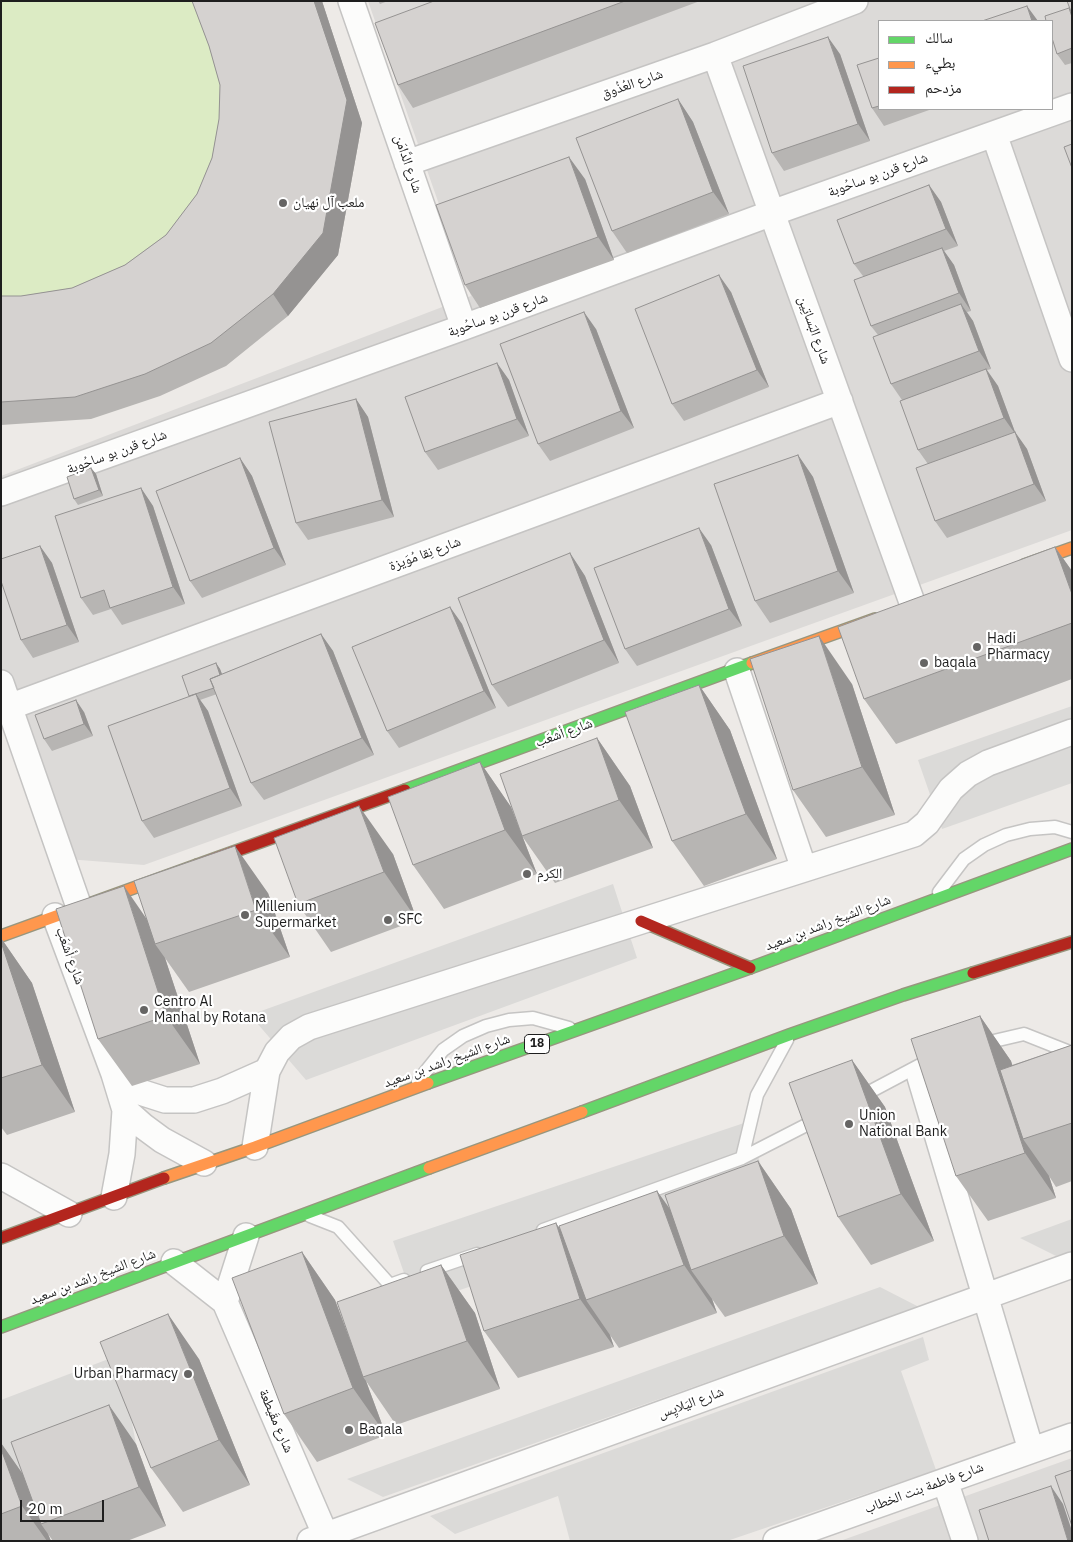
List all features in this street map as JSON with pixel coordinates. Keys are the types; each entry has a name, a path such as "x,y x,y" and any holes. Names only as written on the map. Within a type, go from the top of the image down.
{"main road":[{"path":"1016,568 1072,548"},
{"name":"شارع أشعَب","path":"1,936 885,615"},
{"name":"شارع الشيخ راشد بن سعيد","path":"1,1238 114,1198 204,1163 255,1147 750,968 1072,849"},
{"path":"641,921 750,968"},
{"path":"1046,950 1065,930"},
{"name":"شارع الشيخ راشد بن سعيد","path":"1,1327 789,1035 902,995 1072,942"}],"street":[{"name":"شارع الدَّامَن","path":"351,1 464,327"},
{"name":"شارع العُذُوق","path":"407,164 715,55 855,1"},
{"name":"شارع البَساتِين","path":"715,55 913,605"},
{"name":"شارع قرن بو ساحُوبة","path":"1,493 1072,106"},
{"path":"994,134 1072,359"},
{"name":"شارع نِقا مُوَيزة","path":"5,707 840,402"},
{"path":"737,670 804,869"},
{"path":"1,683 5,707 79,907"},
{"path":"255,1147 268,1071 277,1052 291,1037 309,1027 914,834 928,823 951,789 968,774 988,763 1072,732"},
{"name":"شارع أشعَب","path":"55,916 114,1074 125,1110 122,1154 114,1198"},
{"path":"114,1074 137,1091 165,1100 194,1100 222,1092 268,1071"},
{"path":"920,1077 1032,1450"},
{"path":"125,1110 162,1140 204,1163"},
{"path":"1,1176 70,1214"},
{"path":"225,1302 246,1236"},
{"name":"شارع مقَيطعة","path":"174,1262 225,1302 321,1539"},
{"name":"شارع اليَلايِس","path":"321,1539 1072,1265"},
{"name":"شارع فاطمة بنت الخطاب","path":"776,1541 1072,1436"},
{"path":"945,1480 965,1541"}],"lane":[{"path":"934,899 964,859 984,845 1006,835 1030,829 1055,827 1072,832"},
{"path":"412,1089 443,1050 464,1036 486,1026 509,1020 534,1018 577,1030"},
{"path":"971,1046 1024,1034 1072,1053"},
{"path":"742,1158 757,1095 789,1035"},
{"path":"848,1103 935,1058"},
{"path":"529,1235 742,1158 830,1112"},
{"path":"305,1214 338,1227 390,1285 492,1248"}],"shaded area":[{"path":"368,1 1072,1 1072,530 144,865 67,859 1,673 1,476 471,296"},
{"path":"1072,706 1072,783 942,829 918,760"},
{"path":"613,884 637,958 306,1080 250,1015"},
{"path":"747,1122 768,1187 415,1305 393,1241"},
{"path":"1072,1219 1072,1251 1056,1256 1020,1238"},
{"path":"880,1287 919,1307 383,1497 347,1479"},
{"path":"923,1337 929,1360 901,1371 936,1470 727,1541 570,1541 558,1496 455,1534 430,1516"},
{"path":"119,1355 136,1444 1,1491 1,1400"},
{"path":"1072,1458 1072,1541 840,1541"}],"green space":[{"path":"1,1 199,1 236,107 182,257 1,318"}],"building":[{"name":"ملعب آل نهيان","path":"192,1 314,1 347,100 323,233 273,294 211,343 145,374 75,397 1,402 1,296 21,296 72,288 125,265 166,235 197,194 212,158 219,119 220,85 209,46"},
{"path":"434,1 625,1 398,85 375,23"},
{"path":"1067,1 1072,1 1072,14"},
{"path":"1027,6 1032,20 985,20"},
{"path":"1069,8 1072,17 1072,48 1057,54 1053,41 1053,20 1046,20 1045,16"},
{"path":"828,37 858,124 772,153 743,66"},
{"path":"878,58 878,106 872,108 857,65"},
{"path":"678,99 713,192 612,231 576,138"},
{"path":"1072,144 1072,168 1064,147"},
{"path":"569,157 598,237 465,285 436,205"},
{"path":"929,185 946,229 854,264 837,220"},
{"path":"942,248 959,293 871,326 854,280"},
{"path":"719,275 757,370 672,404 635,309"},
{"path":"961,304 979,351 891,384 873,337"},
{"path":"584,312 621,411 538,444 500,344"},
{"path":"497,363 517,419 425,452 405,397"},
{"path":"986,369 1004,418 918,450 900,401"},
{"path":"356,399 382,500 296,523 269,422"},
{"path":"1015,432 1034,484 935,521 916,468"},
{"path":"798,455 838,571 755,601 714,484"},
{"path":"240,458 274,548 190,581 156,491"},
{"path":"91,468 99,490 74,499 67,477"},
{"path":"141,488 173,587 110,608 104,590 81,598 55,516"},
{"path":"699,528 729,609 625,649 594,568"},
{"path":"40,546 67,625 21,640 1,581 1,559"},
{"path":"1055,547 1072,594 1072,623 864,699 838,627"},
{"path":"570,553 604,640 492,685 458,598"},
{"path":"450,607 484,691 387,731 352,647"},
{"path":"321,634 362,738 251,783 210,679"},
{"path":"819,636 862,767 793,790 750,659"},
{"path":"216,663 220,675 210,679 214,688 189,696 182,676"},
{"path":"699,685 746,814 672,841 625,712"},
{"path":"196,694 230,788 142,821 108,726"},
{"path":"76,700 84,724 44,739 35,715"},
{"path":"597,738 619,800 522,836 500,774"},
{"path":"480,762 505,830 413,865 388,797"},
{"path":"359,806 384,872 298,904 274,838"},
{"path":"235,846 256,910 155,944 134,881"},
{"path":"124,886 166,1016 98,1039 56,909"},
{"path":"1,942 42,1065 1,1078"},
{"path":"980,1016 1025,1153 956,1176 911,1039"},
{"path":"1072,1045 1072,1123 1023,1139 1000,1070"},
{"path":"852,1060 901,1194 838,1217 789,1083"},
{"path":"758,1161 784,1236 691,1270 665,1195"},
{"path":"657,1191 684,1265 586,1300 559,1226"},
{"path":"556,1223 580,1299 484,1331 460,1255"},
{"path":"302,1252 353,1388 284,1414 232,1278"},
{"path":"441,1265 467,1341 363,1377 337,1302"},
{"path":"168,1314 219,1440 151,1468 100,1342"},
{"path":"109,1405 139,1487 41,1524 11,1442"},
{"path":"1,1449 22,1506 1,1514"},
{"path":"1072,1470 1072,1526 1055,1476"},
{"path":"1051,1486 1068,1541 989,1541 979,1510"}],"traffic: fast":[{"path":"405,790 752,663"},
{"path":"428,1083 750,968 1072,849"},
{"path":"582,1112 789,1035 903,995 973,973"},
{"path":"1,1327 429,1168"}],"traffic: slow":[{"path":"1024,565 1072,548"},
{"path":"752,663 875,619"},
{"path":"1,936 197,865"},
{"path":"164,1178 255,1147 428,1083"},
{"path":"429,1168 582,1112"}],"traffic: jam":[{"path":"197,865 405,790"},
{"path":"641,921 750,968"},
{"path":"973,973 1072,942"},
{"path":"1,1238 164,1178"}],"place":[{"name":"ملعب آل نهيان","path":"283,203"},
{"name":"Hadi Pharmacy","path":"977,647"},
{"name":"baqala","path":"924,663"},
{"name":"الكرم","path":"527,874"},
{"name":"Millenium Supermarket","path":"245,915"},
{"name":"SFC","path":"388,920"},
{"name":"Centro Al Manhal by Rotana","path":"144,1010"},
{"name":"Union National Bank","path":"849,1124"},
{"name":"Urban Pharmacy","path":"188,1374"},
{"name":"Baqala","path":"349,1430"}]}
